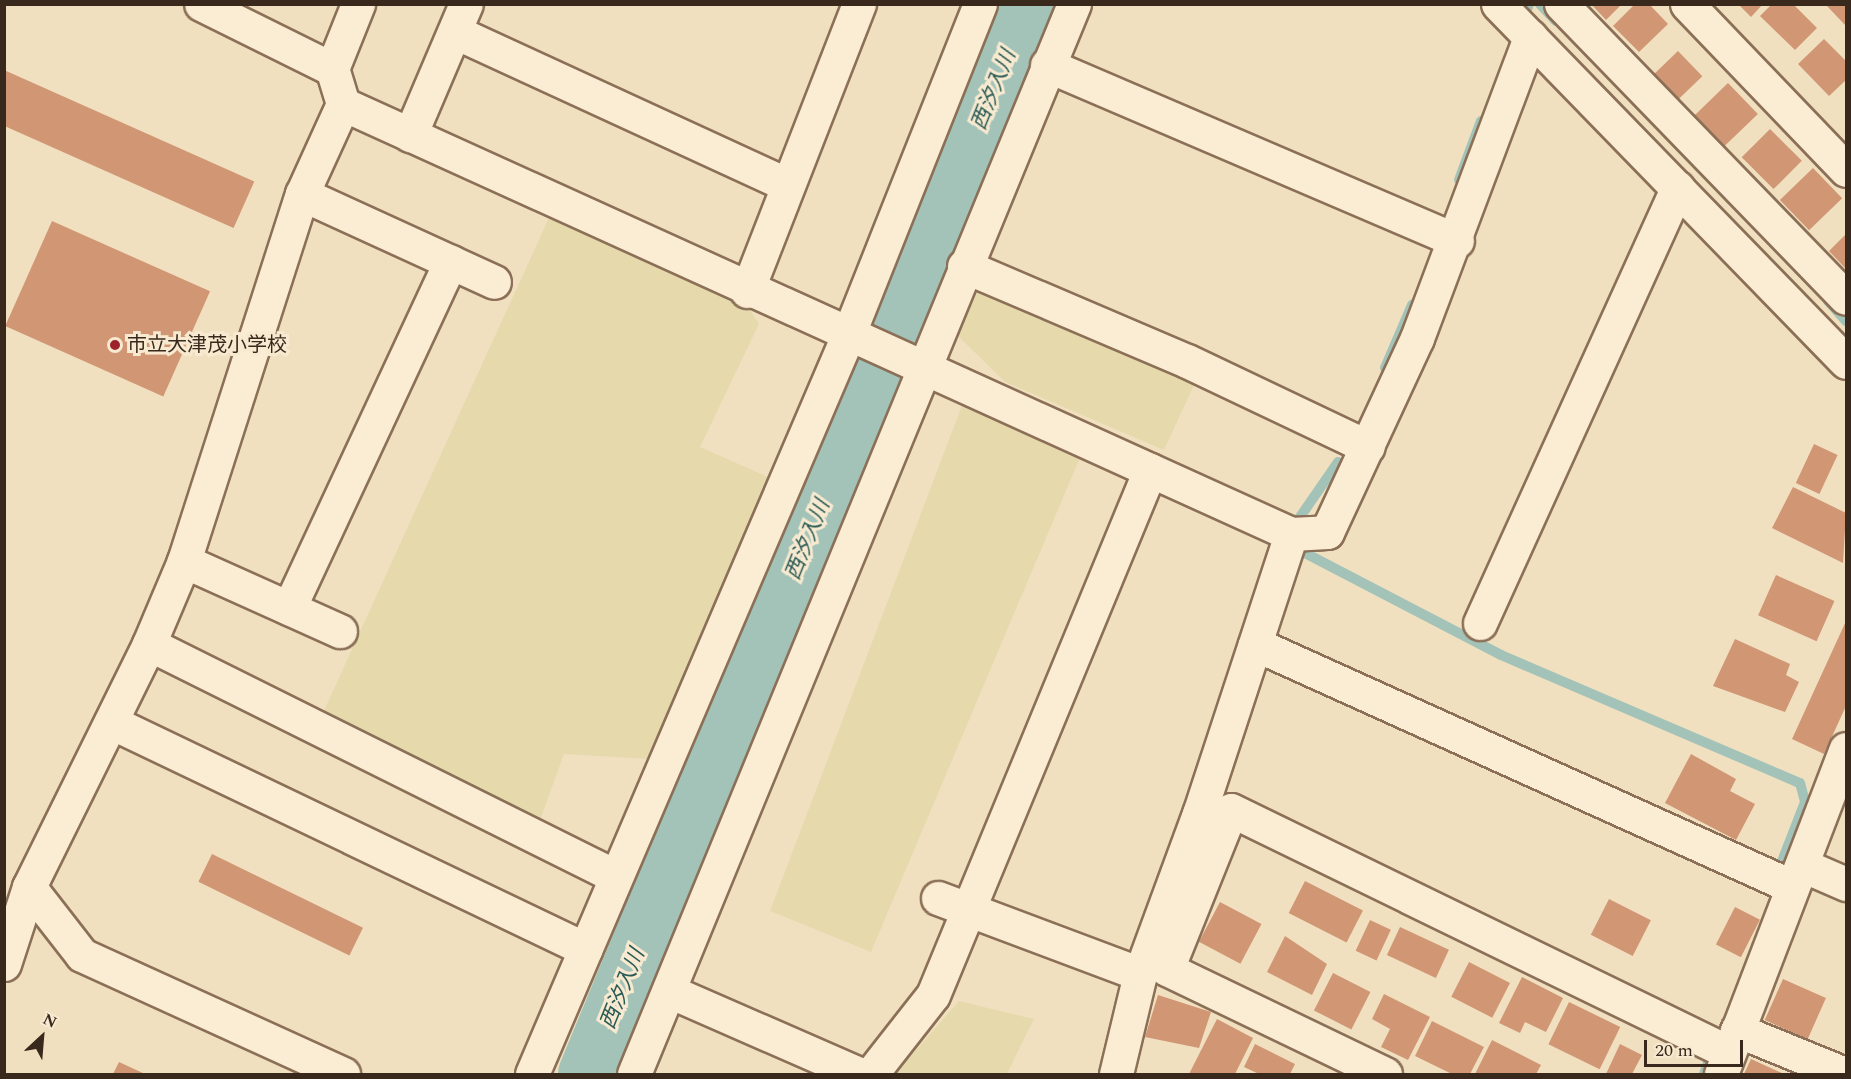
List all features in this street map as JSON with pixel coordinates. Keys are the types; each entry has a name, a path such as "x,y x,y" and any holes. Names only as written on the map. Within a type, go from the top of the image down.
{"street":[{"path":"201,4 243,15 332,69"},
{"path":"4,963 28,887 149,644 184,561 302,194 343,104 332,69 358,4"},
{"path":"532,1074 849,333 980,4"},
{"path":"634,1074 928,369 964,266 1074,4"},
{"path":"1498,4 1846,362"},
{"path":"1561,4 1846,298"},
{"path":"1687,4 1846,170"},
{"path":"747,291 858,5"},
{"path":"410,135 461,18 788,185"},
{"path":"343,104 747,291 849,333 1291,534 1327,532 1368,447 1457,241 1530,37"},
{"path":"1047,65 1457,241"},
{"path":"1480,623 1677,188"},
{"path":"302,194 494,282"},
{"path":"289,608 450,262"},
{"path":"964,266 1187,361 1368,447"},
{"path":"871,1074 933,995 952,904 1150,470"},
{"path":"1116,1074 1140,974 1291,534"},
{"path":"184,561 340,631"},
{"path":"149,644 615,876"},
{"path":"1255,644 1796,875 1846,884"},
{"path":"111,722 585,949"},
{"path":"1729,1052 1846,749"},
{"path":"1385,1074 1167,969 1231,810 1729,1052 1845,1074"},
{"path":"28,887 82,955 343,1074"},
{"path":"952,904 1140,974"},
{"path":"669,990 859,1074"}],"shaded area":[{"path":"552,211 743,299 759,324 700,447 770,478 649,759 564,754 539,823 321,717"},
{"path":"979,289 1195,383 1164,450 1005,382 957,335"},
{"path":"964,400 1082,453 871,952 770,911"},
{"path":"959,1001 1034,1019 1007,1074 895,1074"}],"building":[{"path":"1591,4 1622,4 1606,20"},
{"path":"1635,4 1649,4 1668,24 1639,52 1613,26"},
{"path":"1738,4 1763,4 1751,17"},
{"path":"1772,4 1793,4 1817,28 1795,50 1760,16"},
{"path":"1828,4 1846,4 1846,26 1827,6"},
{"path":"1824,39 1846,61 1846,80 1829,96 1798,64"},
{"path":"1678,51 1702,76 1677,100 1653,75"},
{"path":"4,70 254,181 234,228 4,126"},
{"path":"1728,83 1758,114 1724,147 1694,116"},
{"path":"1770,129 1802,161 1774,189 1742,157"},
{"path":"1813,168 1842,198 1809,230 1780,200"},
{"path":"52,221 210,291 163,396 5,326"},
{"path":"1846,234 1846,269 1829,251"},
{"path":"1814,444 1838,455 1819,494 1796,483"},
{"path":"1793,487 1846,513 1843,563 1772,528"},
{"path":"1776,575 1834,601 1817,641 1758,615"},
{"path":"1846,621 1846,706 1824,754 1792,739"},
{"path":"1735,639 1790,664 1786,675 1799,682 1785,712 1713,686"},
{"path":"1691,754 1736,779 1730,791 1755,804 1736,840 1665,803"},
{"path":"212,854 363,928 349,956 198,882"},
{"path":"1305,881 1363,911 1347,943 1289,913"},
{"path":"1609,899 1651,920 1633,956 1591,935"},
{"path":"1220,902 1261,924 1240,964 1199,942"},
{"path":"1735,907 1760,920 1741,957 1716,944"},
{"path":"1370,920 1391,930 1376,961 1356,951"},
{"path":"1400,927 1449,950 1436,978 1387,955"},
{"path":"1285,936 1327,964 1312,995 1267,972"},
{"path":"1469,962 1510,983 1492,1018 1451,997"},
{"path":"1333,973 1370,992 1351,1029 1314,1010"},
{"path":"1522,977 1563,998 1546,1032 1525,1022 1520,1033 1499,1023"},
{"path":"1783,979 1826,998 1808,1039 1765,1020"},
{"path":"1384,994 1430,1017 1408,1060 1381,1047 1390,1029 1372,1019"},
{"path":"1158,995 1211,1012 1199,1048 1145,1037"},
{"path":"1569,1002 1620,1027 1600,1069 1548,1044"},
{"path":"1217,1019 1253,1038 1235,1074 1189,1074"},
{"path":"1432,1021 1484,1047 1470,1074 1452,1074 1415,1056"},
{"path":"1492,1040 1541,1065 1536,1074 1475,1074"},
{"path":"1255,1044 1295,1064 1290,1074 1259,1074 1244,1067"},
{"path":"1620,1044 1642,1055 1632,1074 1606,1074"},
{"path":"1751,1059 1784,1074 1744,1074"},
{"path":"119,1062 145,1074 113,1074"}],"waterway":[{"name":"西汐入川","path":"588,1074 1029,4"},
{"path":"1521,24 1529,4"},
{"path":"1540,4 1556,21"},
{"path":"1459,180 1481,121"},
{"path":"1828,301 1846,321"},
{"path":"1385,368 1412,305"},
{"path":"1338,462 1300,517 1305,553 1501,655 1800,783 1805,802 1779,869"},
{"path":"1704,1074 1708,1063"}],"place":[{"name":"市立大津茂小学校","path":"115,345"}]}
